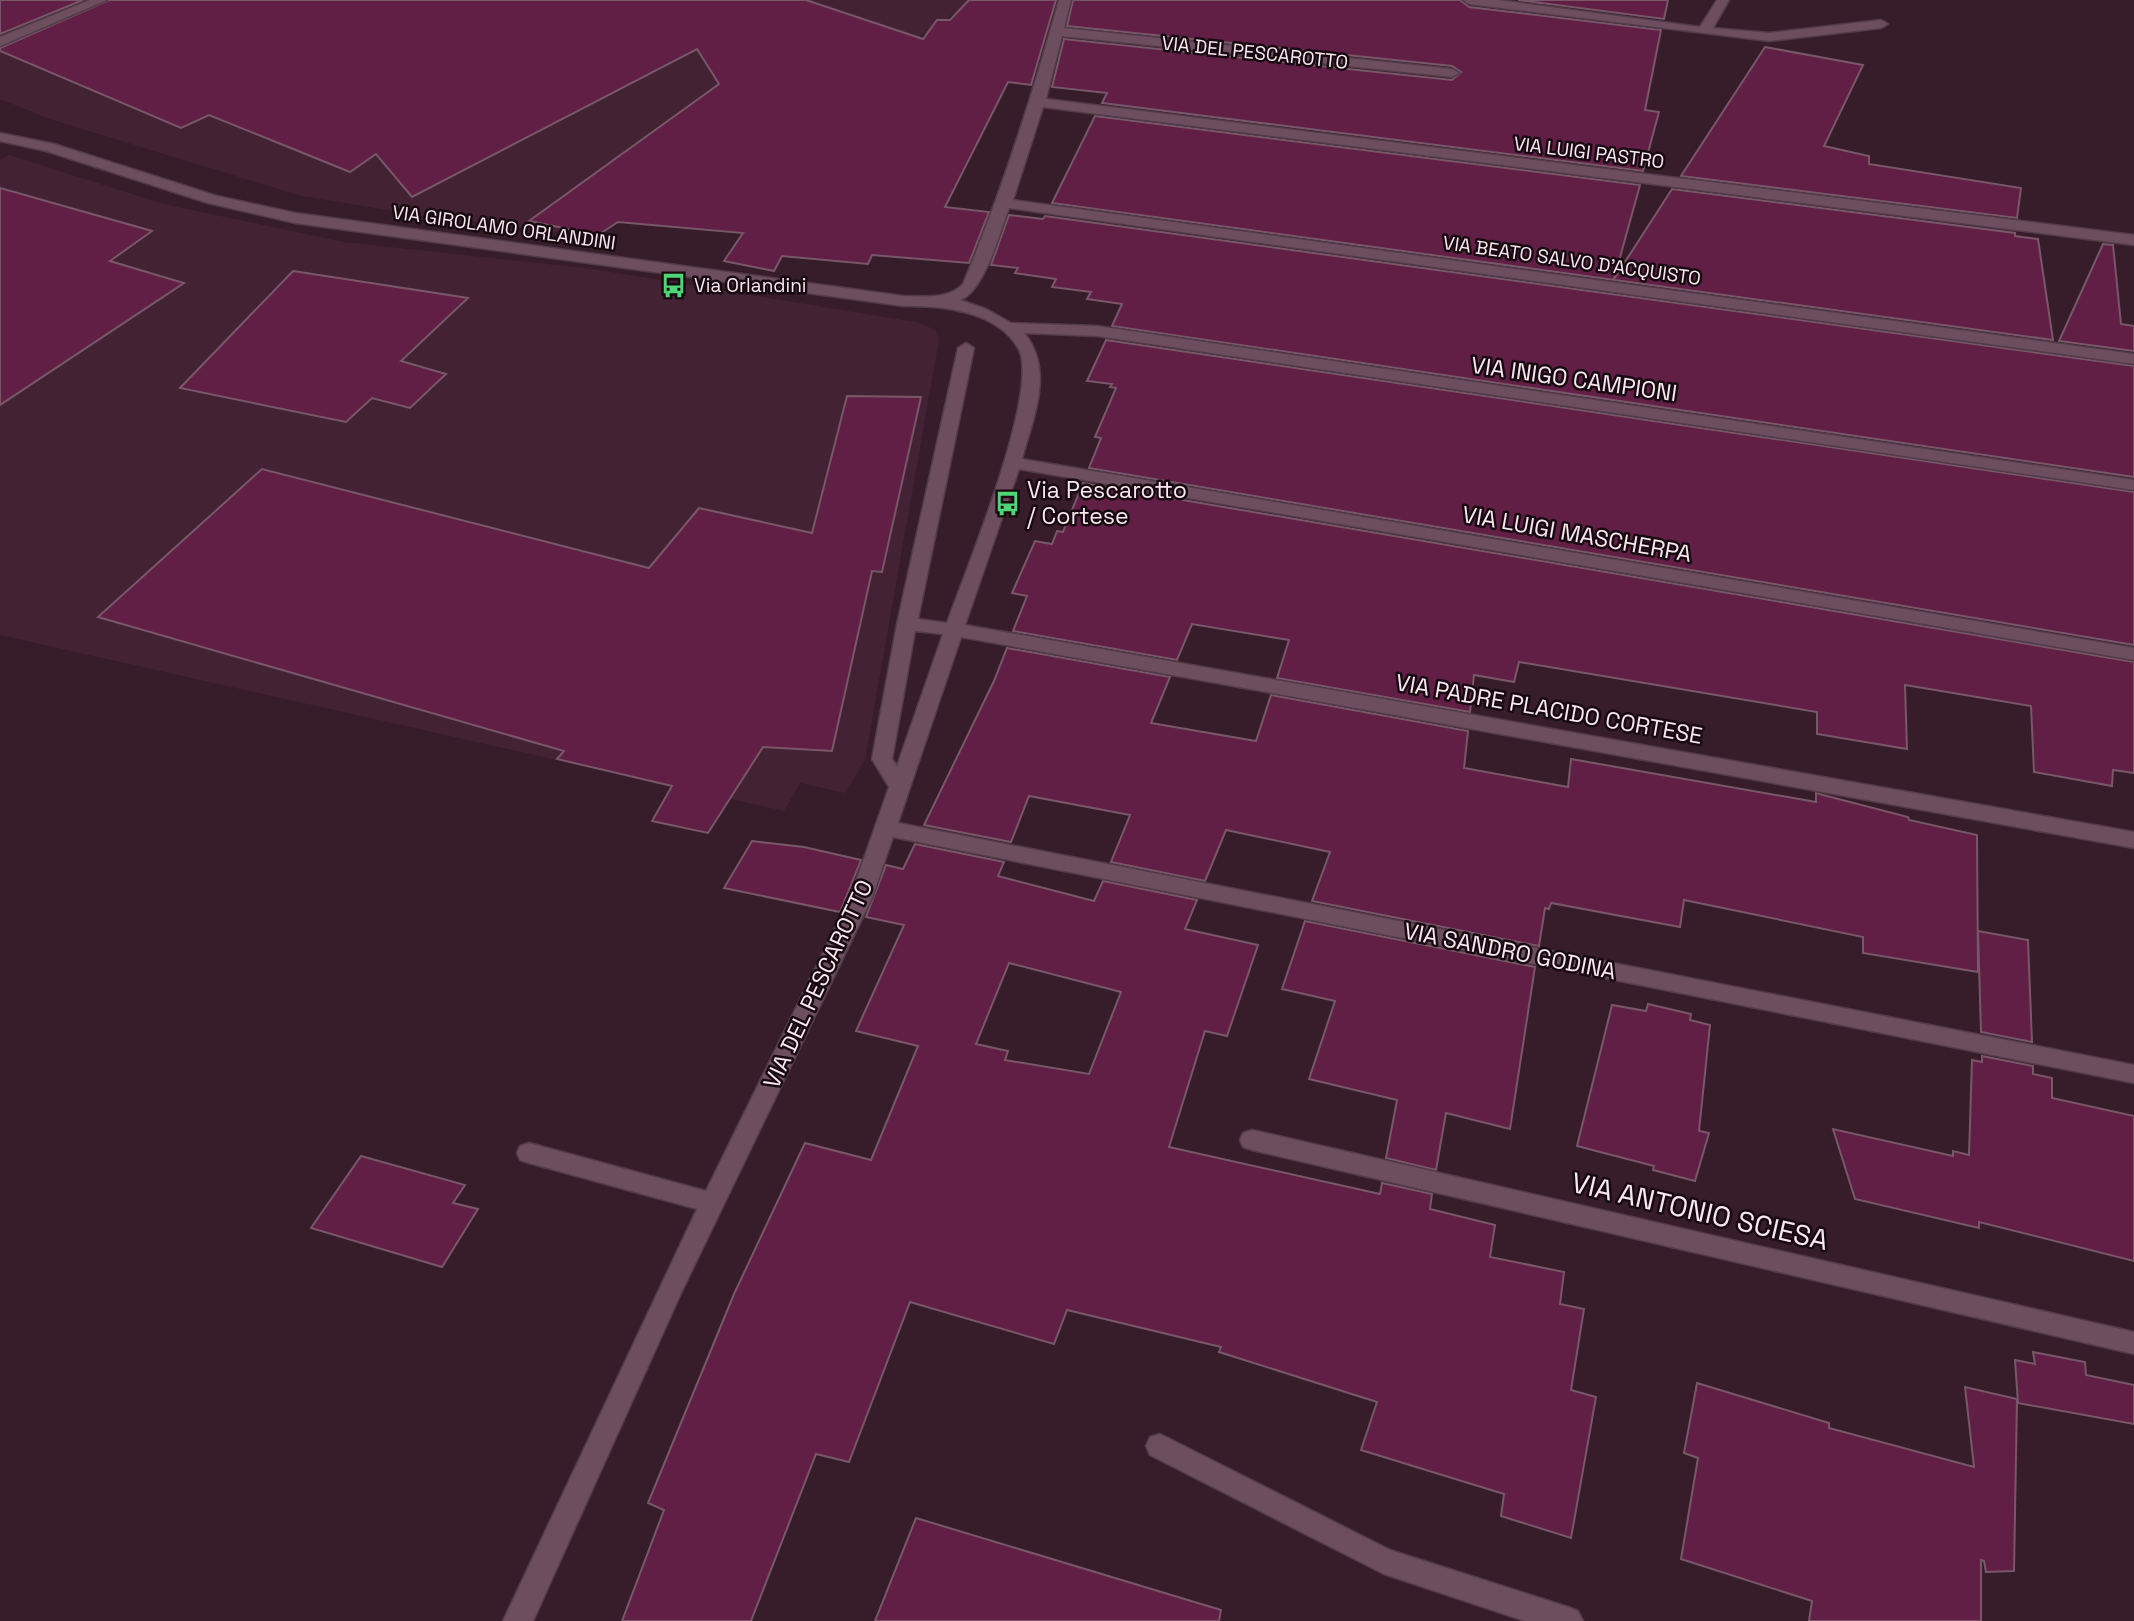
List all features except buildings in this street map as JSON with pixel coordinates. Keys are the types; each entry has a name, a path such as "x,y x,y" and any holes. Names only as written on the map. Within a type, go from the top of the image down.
{"street":[{"path":"0,42 101,0"},
{"path":"942,301 962,294 971,285 1004,203 1038,102 1065,0"},
{"path":"1469,0 1769,37 1881,24"},
{"path":"1704,31 1723,0"},
{"name":"VIA DEL PESCAROTTO","path":"1057,31 1452,73"},
{"name":"VIA LUIGI PASTRO","path":"1038,102 2134,240"},
{"name":"VIA GIROLAMO ORLANDINI","path":"0,137 49,147 213,200 308,220 903,300 942,301 979,311 1007,328"},
{"name":"VIA BEATO SALVO D'ACQUISTO","path":"1004,203 2134,359"},
{"name":"VIA DEL PESCAROTTO","path":"518,1621 663,1304 861,898 1012,464 1030,398 1031,358 1024,341 1007,328"},
{"name":"VIA INIGO CAMPIONI","path":"1007,328 1097,331 2134,485"},
{"path":"900,788 883,759 907,624 966,348"},
{"name":"VIA LUIGI MASCHERPA","path":"1012,464 2134,654"},
{"name":"VIA PADRE PLACIDO CORTESE","path":"907,624 956,628 2134,839"},
{"name":"VIA SANDRO GODINA","path":"886,828 2134,1074"},
{"name":"VIA ANTONIO SCIESA","path":"1252,1140 2134,1343"},
{"path":"529,1153 713,1203"},
{"path":"1160,1446 1384,1561 1568,1621"}],"shaded area":[{"path":"0,0 974,0 823,102 768,104 590,236 430,217 301,196 50,119 0,99"},
{"path":"9,155 164,204 344,242 593,269 921,323 935,330 939,340 865,760 845,793 800,783 784,811 0,635 0,160"}],"place":[{"name":"Via Orlandini","path":"674,285"},
{"name":"Via Pescarotto / Cortese","path":"1007,503"}]}
